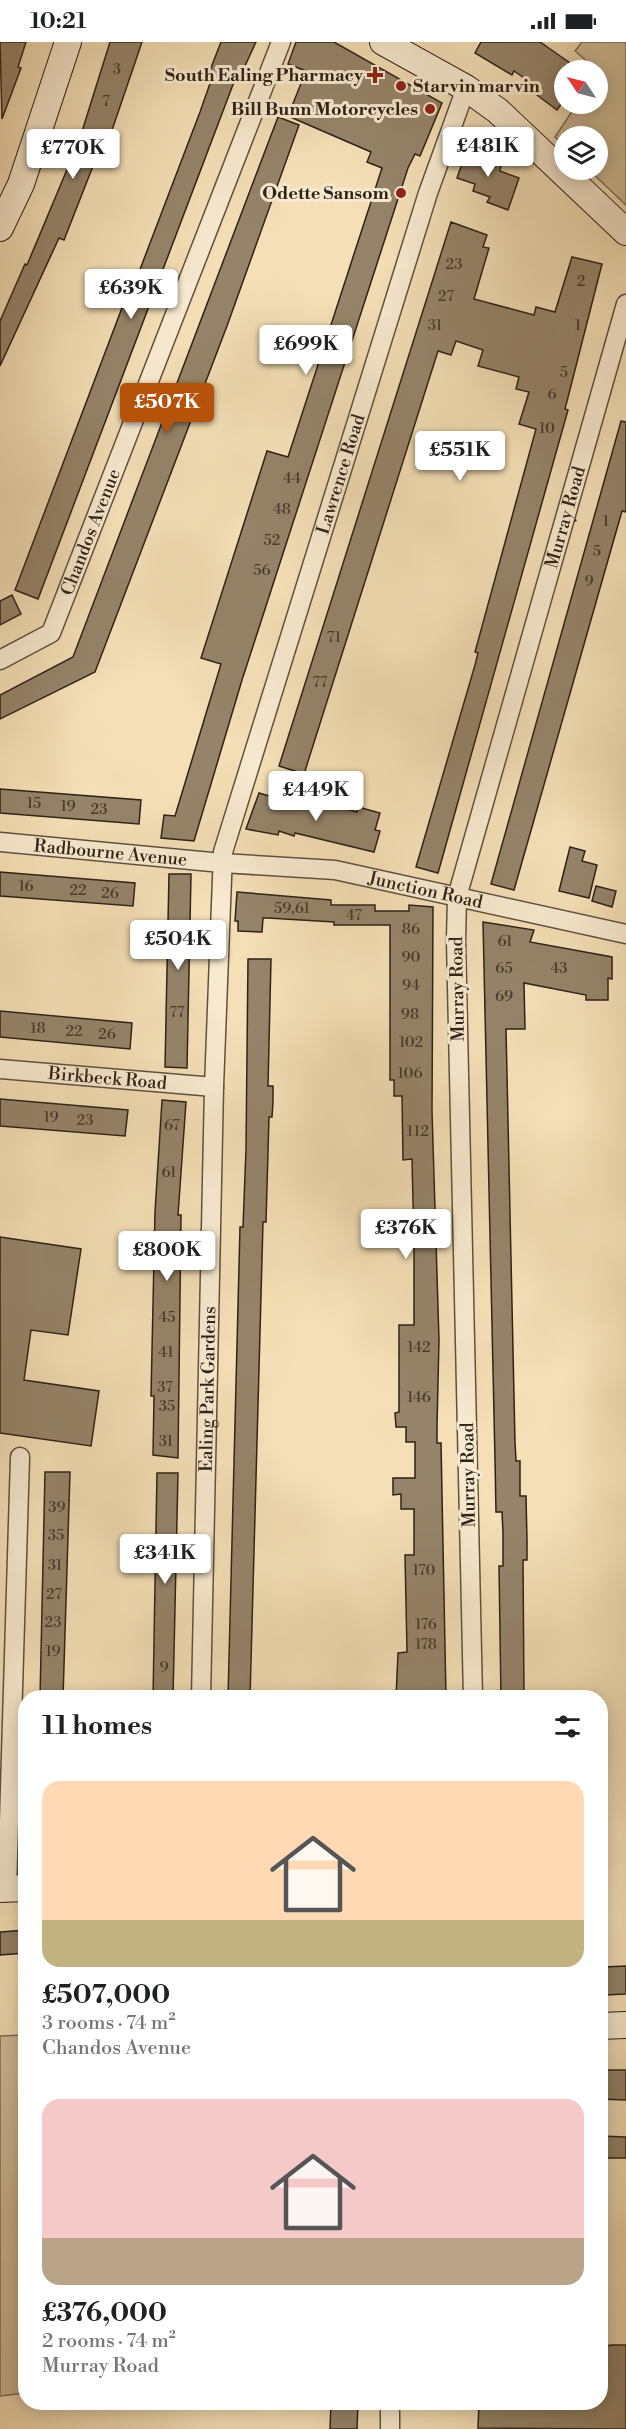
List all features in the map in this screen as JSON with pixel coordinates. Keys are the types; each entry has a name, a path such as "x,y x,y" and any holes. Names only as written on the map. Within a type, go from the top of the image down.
{"main road":[{"path":"0,228 21,184 68,42"},
{"path":"389,43 466,88 498,111 626,232"},
{"path":"608,2026 626,2025"}],"street":[{"name":"Chandos Avenue","path":"0,660 51,633 281,42"},
{"name":"Lawrence Road","path":"222,863 428,193 466,88"},
{"name":"Murray Road","path":"473,1690 456,940 458,897 626,304"},
{"name":"Radbourne Avenue","path":"0,842 222,863"},
{"name":"Junction Road","path":"222,863 335,870 626,934"},
{"name":"Ealing Park Gardens","path":"201,1690 214,1088 222,863"},
{"name":"Birkbeck Road","path":"0,1069 214,1088"},
{"path":"11,1888 6,1709 20,1457"},
{"path":"390,2410 390,2429"}],"shaded area":[{"path":"582,42 626,42 626,205 600,180 608,180 608,126 562,126 570,114 608,114 608,60 585,60 575,51"},
{"path":"18,2035 18,2394 0,2396 0,2036"}],"building":[{"path":"0,42 26,42 18,67 21,68 2,119"},
{"path":"110,42 142,42 109,139 104,138 64,240 59,238 0,366 0,321 25,264 27,265 79,141"},
{"path":"221,42 256,42 237,83 234,82 38,599 15,590 136,271 139,272 200,112 213,75 209,73"},
{"path":"296,42 334,42 442,103 420,156 415,154 408,168 242,680 194,841 161,838 164,815 175,816 221,664 201,658 267,451 288,457 382,168 367,162 371,152 288,116 306,71 288,64"},
{"path":"481,42 540,42 566,60 554,60 554,108 537,95 540,89 514,71 512,75 475,53"},
{"path":"278,117 299,125 227,326 95,672 0,719 0,695 73,657"},
{"path":"468,146 487,152 485,160 501,166 500,171 519,178 508,210 487,202 490,197 473,191 475,184 457,178"},
{"path":"451,222 487,235 483,247 489,248 474,299 534,315 536,307 555,312 572,257 602,264 565,409 568,410 438,873 416,867 475,665 478,653 475,652 536,429 519,424 529,392 516,389 519,377 478,366 483,350 456,341 451,355 438,351 304,774 279,766"},
{"path":"621,421 626,422 626,512 622,511 514,890 491,884"},
{"path":"12,595 21,614 0,625 0,601"},
{"path":"0,789 141,800 139,824 0,813"},
{"path":"259,793 303,806 305,799 335,808 335,806 357,812 358,807 380,813 375,830 380,831 374,852 295,833 294,836 279,831 278,835 246,829"},
{"path":"570,847 585,851 582,861 597,865 589,898 559,891"},
{"path":"0,872 135,883 133,906 0,896"},
{"path":"169,874 191,874 187,1068 165,1067"},
{"path":"596,886 616,891 612,907 592,901"},
{"path":"237,892 331,900 331,905 375,905 375,911 409,911 409,905 433,907 432,1111 439,1340 437,1443 441,1443 446,1690 396,1690 398,1653 407,1652 405,1555 414,1555 414,1509 401,1509 401,1494 393,1495 393,1478 415,1478 415,1442 406,1442 406,1427 396,1427 395,1413 399,1412 399,1325 414,1325 414,1243 412,1159 403,1160 402,1096 394,1096 394,1080 390,1080 390,925 334,925 334,922 263,918 262,932 238,931 238,921 235,921"},
{"path":"483,922 534,930 530,942 612,957 612,979 608,978 608,1000 586,1000 586,995 524,983 525,1029 506,1029 515,1442 516,1461 520,1461 520,1496 526,1496 527,1560 523,1560 524,1690 501,1690 499,1566 503,1566 503,1533 502,1512 496,1512"},
{"path":"248,959 271,959 268,1086 273,1086 273,1102 272,1117 269,1117 266,1222 263,1222 250,1690 228,1690 240,1227 243,1227"},
{"path":"0,1011 132,1023 130,1049 0,1037"},
{"path":"0,1099 128,1110 125,1136 0,1126"},
{"path":"162,1100 186,1102 178,1215 181,1215 178,1458 153,1455 154,1396 151,1396 155,1212"},
{"path":"0,1237 81,1249 68,1335 31,1330 24,1380 99,1391 91,1446 0,1433"},
{"path":"45,1472 70,1472 63,1690 40,1690"},
{"path":"157,1473 178,1473 173,1690 153,1690"},
{"path":"18,1931 18,1954 0,1955 0,1932"},
{"path":"626,1966 626,1994 608,1995 608,1967"},
{"path":"608,2070 626,2070 626,2100 608,2099"},
{"path":"608,2136 626,2137 626,2158 608,2158"},
{"path":"626,2345 626,2429 478,2428 479,2410 608,2410 608,2346"},
{"path":"331,2410 358,2410 357,2429 330,2429"}],"place":[{"name":"South Ealing Pharmacy","path":"375,75"},
{"name":"Starvin marvin","path":"401,86"},
{"name":"Bill Bunn Motorcycles","path":"430,109"},
{"name":"Odette Sansom","path":"401,193"}]}
